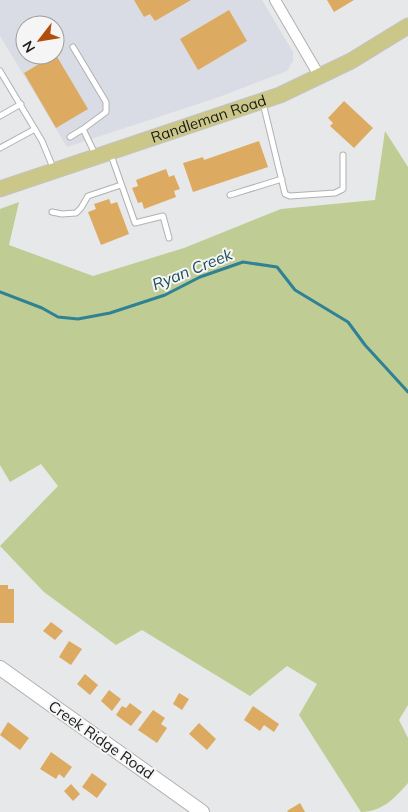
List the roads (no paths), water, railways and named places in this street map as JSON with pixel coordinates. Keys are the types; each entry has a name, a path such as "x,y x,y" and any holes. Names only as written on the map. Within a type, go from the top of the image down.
{"main road":[{"name":"Randleman Road","path":"0,189 280,94 320,77 408,26"},
{"name":"Creek Ridge Road","path":"0,668 202,812"}],"street":[{"path":"275,0 320,77"}],"lane":[{"path":"70,137 106,112 106,102 73,47"},
{"path":"0,71 3,81 35,129 54,170"},
{"path":"263,100 285,194 290,196 335,193 343,189 343,155"},
{"path":"0,116 20,104"},
{"path":"0,148 35,129"},
{"path":"83,129 103,154 121,185 135,223 163,216 170,238"},
{"path":"230,195 282,179"},
{"path":"52,212 62,214 76,213 88,196 121,185"}],"waterway":[{"name":"Ryan Creek","path":"0,292 42,308 58,317 78,319 110,313 165,295 200,277 243,262 277,267 295,290 348,322 365,345 408,392"}]}
